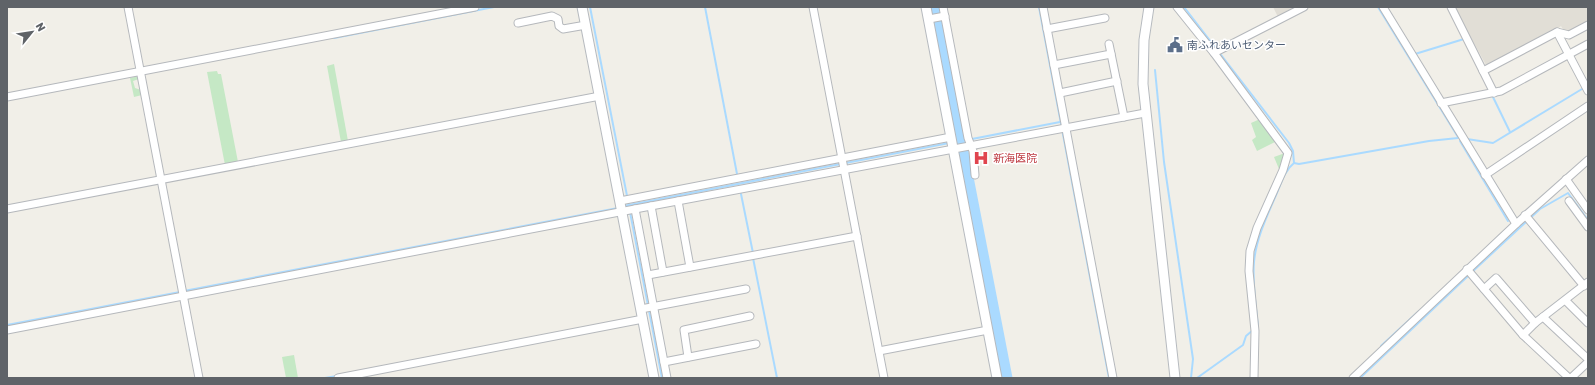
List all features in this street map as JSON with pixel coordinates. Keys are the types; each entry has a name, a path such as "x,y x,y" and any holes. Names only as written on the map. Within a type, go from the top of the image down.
{"street":[{"path":"128,7 199,378"},
{"path":"7,98 141,74 475,7"},
{"path":"582,7 600,96 648,308 664,362 667,378"},
{"path":"813,7 844,161 857,236 881,350 884,378"},
{"path":"926,7 931,18 951,137 956,148 997,378"},
{"path":"943,7 943,16 975,175"},
{"path":"1043,7 1060,93 1062,128 1113,378"},
{"path":"1149,7 1142,62 1145,113 1175,378"},
{"path":"1176,7 1216,51 1288,153 1285,165 1257,228 1250,251 1249,272 1255,329 1254,378"},
{"path":"1216,51 1304,7"},
{"path":"1383,7 1516,224"},
{"path":"1450,7 1483,70 1492,93"},
{"path":"518,23 552,16 558,18 559,26 563,28 586,25"},
{"path":"931,18 943,16"},
{"path":"1047,29 1105,18"},
{"path":"1483,70 1557,32 1569,35 1588,25"},
{"path":"1557,32 1588,91"},
{"path":"1110,44 1124,116"},
{"path":"1441,103 1501,91 1588,44"},
{"path":"1054,65 1112,54"},
{"path":"1060,93 1117,81"},
{"path":"7,209 600,96"},
{"path":"1485,175 1588,106"},
{"path":"7,330 183,293 626,206 844,161 956,148 1145,113"},
{"path":"626,206 651,206 678,201 951,137"},
{"path":"1353,378 1469,272 1516,224 1528,218 1566,179 1588,160"},
{"path":"1566,179 1588,210"},
{"path":"678,201 690,267"},
{"path":"1569,201 1588,227"},
{"path":"626,206 648,276 648,308 643,319 654,378"},
{"path":"651,206 663,272"},
{"path":"1523,335 1535,323 1566,301 1586,284 1528,218"},
{"path":"648,276 857,236"},
{"path":"1469,272 1523,335 1570,378 1588,360 1543,317"},
{"path":"1484,289 1496,278 1535,323"},
{"path":"648,308 746,288"},
{"path":"1566,301 1588,324"},
{"path":"688,357 684,330 750,316"},
{"path":"338,378 643,319"},
{"path":"881,350 988,330"},
{"path":"664,362 756,344"}],"shaded area":[{"path":"1273,7 1298,7 1278,17"},
{"path":"1454,7 1588,7 1588,21 1568,32 1564,31 1561,26 1551,34 1486,65"}],"green space":[{"path":"334,64 348,141 341,142 327,66"},
{"path":"217,71 218,74 221,74 238,162 225,165 207,72"},
{"path":"139,76 139,79 133,81 135,88 141,90 142,95 134,97 130,78"},
{"path":"1260,119 1277,141 1257,151 1252,140 1256,137 1251,123"},
{"path":"1285,153 1279,169 1274,157"},
{"path":"294,355 298,378 286,378 282,357"}],"waterway":[{"path":"334,38 494,7"},
{"path":"590,7 629,206"},
{"path":"705,7 737,174"},
{"path":"935,7 1007,378"},
{"path":"1039,7 1109,378"},
{"path":"1184,7 1289,143 1293,151 1294,163 1299,164 1429,141 1458,138"},
{"path":"1378,7 1458,137"},
{"path":"1415,54 1464,39"},
{"path":"1155,70 1164,162 1193,359 1191,378"},
{"path":"1467,139 1493,143 1582,89"},
{"path":"1492,95 1510,132"},
{"path":"972,139 1060,122"},
{"path":"961,141 966,140"},
{"path":"1460,141 1508,221"},
{"path":"624,206 949,143"},
{"path":"1257,328 1254,294 1255,253 1259,236 1283,178 1294,163"},
{"path":"1472,272 1540,209 1568,193 1588,220"},
{"path":"741,194 753,253"},
{"path":"184,291 618,208"},
{"path":"630,212 662,378"},
{"path":"753,258 777,378"},
{"path":"1360,378 1469,275"},
{"path":"7,325 180,292"},
{"path":"1381,346 1419,311"},
{"path":"1197,378 1243,345 1246,336 1253,330"},
{"path":"325,378 337,376"}],"place":[{"name":"南ふれあいセンター","path":"1175,45"},
{"name":"新海医院","path":"981,158"}]}
